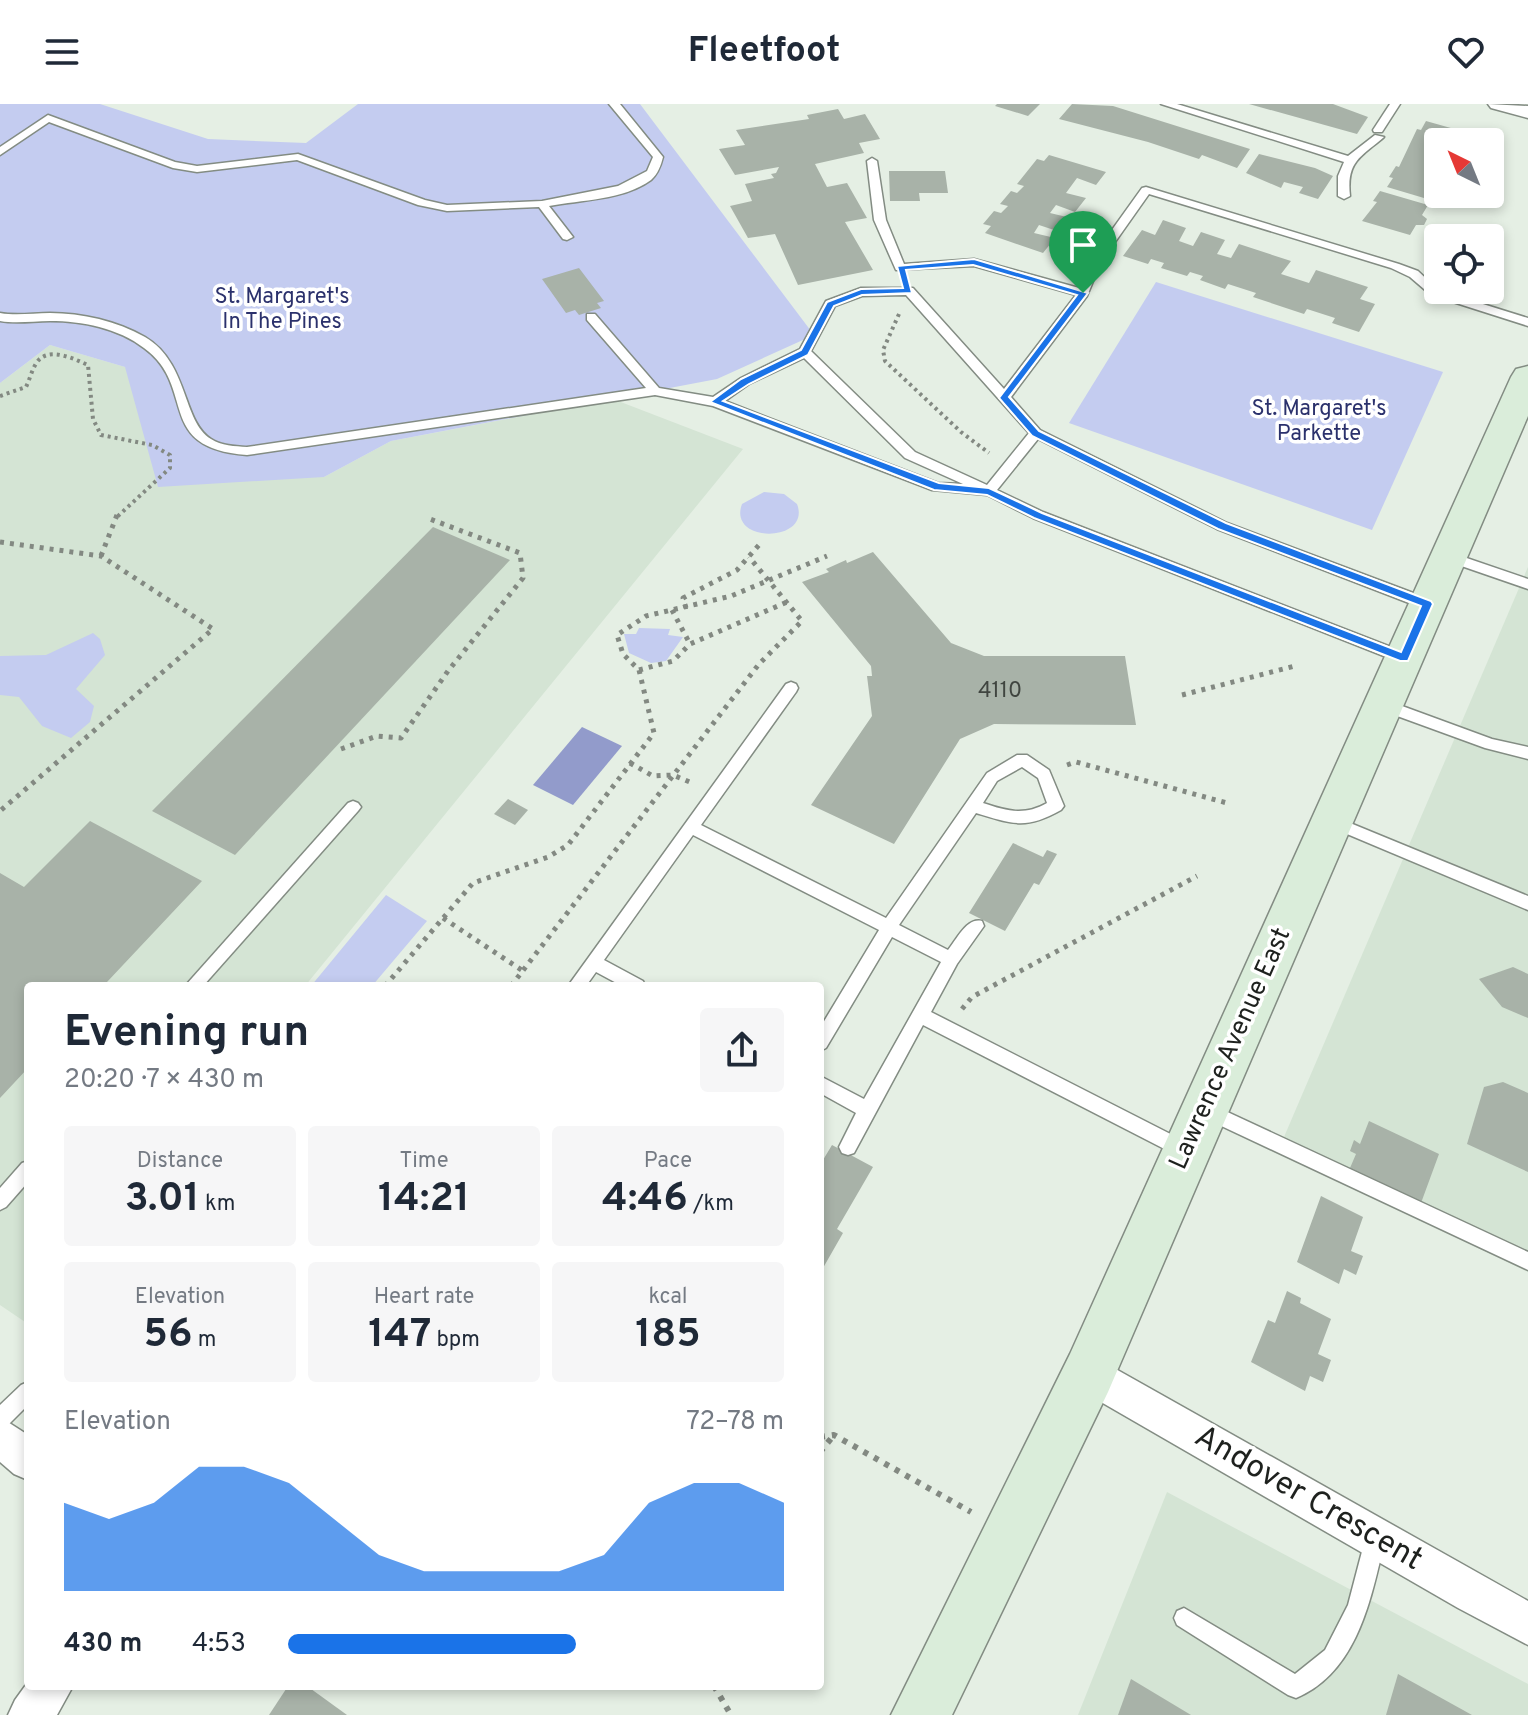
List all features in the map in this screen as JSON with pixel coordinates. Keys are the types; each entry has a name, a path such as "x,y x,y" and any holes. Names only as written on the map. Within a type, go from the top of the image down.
{"main road":[{"name":"Lawrence Avenue East","path":"921,1715 1089,1373 1528,377"}],"street":[{"path":"1498,104 1528,112"},
{"name":"Andover Crescent","path":"1089,1373 1190,1429 1375,1540 1528,1624"},
{"path":"0,1437 24,1457"},
{"path":"30,1715 49,1690"}],"lane":[{"path":"0,152 48,118 173,165 197,169 298,157 422,203 447,208 542,204 626,186 647,177 654,169 658,157 614,104"},
{"path":"1166,104 1348,160"},
{"path":"1344,196 1341,180 1348,160 1379,134 1395,104"},
{"path":"872,161 880,220 909,291 1036,433 1222,526 1427,604"},
{"path":"1004,398 1083,293 1095,262 1146,190 1395,266 1414,274 1435,292 1528,322"},
{"path":"542,204 567,237"},
{"path":"900,268 974,262 1083,293"},
{"path":"715,402 745,381 805,352 830,304 861,292 909,291"},
{"path":"0,317 81,318 106,324 149,346 170,366 193,426 203,441 224,449 247,451 655,391 715,402 937,487 989,491"},
{"path":"591,317 655,391"},
{"path":"805,352 910,455 1038,515 1404,658"},
{"path":"989,491 1036,433"},
{"path":"1449,557 1528,584"},
{"path":"579,982 791,688"},
{"path":"1383,705 1490,744 1528,753"},
{"path":"824,1036 889,927 992,777 1022,759 1044,774 1056,806 1034,819 1021,821 973,806"},
{"path":"197,982 353,807"},
{"path":"1332,822 1528,903"},
{"path":"691,827 951,959"},
{"path":"848,1147 951,959 976,926"},
{"path":"593,962 630,982"},
{"path":"921,1015 1187,1152"},
{"path":"824,1086 867,1110"},
{"path":"1205,1109 1528,1261"},
{"path":"0,1201 24,1174"},
{"path":"0,1419 24,1396"},
{"path":"1184,1618 1296,1687 1333,1658 1358,1608 1375,1540"}],"path":[{"path":"909,291 883,350 885,361 914,385 967,439 1010,467"},
{"path":"0,396 26,387 38,362 52,354 68,356 88,365 91,376 91,422 101,435 152,445 170,455 170,468 118,514 101,556"},
{"path":"341,749 377,736 401,738 448,671 523,578 520,553 430,519"},
{"path":"0,542 101,556 213,629 0,811"},
{"path":"686,608 683,598 737,570 759,545"},
{"path":"388,982 473,883 548,857 568,845 654,733 639,670 623,654 617,635 646,616 686,608 770,581 827,556"},
{"path":"516,982 759,664 802,621 749,557"},
{"path":"639,670 673,661 690,644 787,602"},
{"path":"672,610 690,644"},
{"path":"1182,695 1295,666"},
{"path":"1044,774 1076,762 1227,803"},
{"path":"630,763 653,776 673,775 715,793"},
{"path":"947,1028 972,997 1197,876"},
{"path":"443,918 523,971"},
{"path":"824,1447 834,1435"},
{"path":"824,1436 834,1435 1010,1534"},
{"path":"716,1690 731,1715"}],"shaded area":[{"path":"50,345 125,367 324,477 391,441 613,399 743,449 308,982 24,982 24,1321 0,1305 0,383"},
{"path":"1528,567 1528,1272 1278,1151"},
{"path":"582,727 622,746 573,805 533,785"},
{"path":"1167,1492 1528,1684 1528,1715 1078,1715"}],"green space":[{"name":"St. Margaret's In The Pines","path":"0,104 100,104 208,139 306,143 358,104 640,104 814,335 717,379 391,441 324,477 158,487 125,367 50,345 0,383"},
{"name":"St. Margaret's Parkette","path":"1156,282 1443,372 1372,530 1069,423"},
{"path":"764,492 784,494 797,504 798,517 793,526 770,534 746,526 741,517 742,504"},
{"path":"639,628 670,629 668,635 683,637 666,661 651,663 629,653 624,634 636,634"},
{"path":"93,633 100,639 105,655 76,689 94,706 90,722 71,738 42,726 19,697 0,695 0,656 46,655"},
{"path":"386,895 427,921 375,982 314,982"}],"building":[{"path":"1040,104 1028,116 995,106"},
{"path":"1072,104 1113,106 1250,149 1237,168 1202,155 1199,159 1059,119"},
{"path":"1249,104 1333,104 1368,117 1357,134"},
{"path":"838,109 844,119 865,114 880,139 859,143 864,153 815,164 827,187 847,183 867,218 845,222 873,270 798,285 775,234 748,238 730,206 752,201 745,184 774,178 771,174 776,173 779,167 735,175 719,149 745,145 736,130 809,119 807,115"},
{"path":"1426,121 1451,128 1424,128 1424,198 1387,187 1393,178 1389,177 1396,166 1399,167 1417,129 1421,130"},
{"path":"1259,154 1315,168 1333,176 1318,199 1299,193 1303,187 1284,182 1281,188 1246,173"},
{"path":"1049,155 1106,172 1096,185 1077,178 1066,193 1086,198 1075,212 1056,205 1050,213 1071,218 1060,232 1039,225 1034,233 1055,238 1043,253 985,233 991,226 983,224 994,211 1001,213 1008,206 1000,204 1011,191 1017,193 1024,186 1017,184 1037,159 1044,161"},
{"path":"889,171 945,171 948,193 919,193 920,201 890,201"},
{"path":"1380,191 1424,204 1426,208 1422,215 1427,219 1424,225 1416,225 1410,235 1362,221 1377,202 1373,201"},
{"path":"1163,220 1186,228 1179,241 1193,246 1201,232 1225,240 1217,254 1231,258 1239,244 1291,261 1281,274 1309,283 1316,270 1368,287 1360,299 1375,304 1359,332 1332,323 1335,318 1307,309 1304,314 1253,297 1256,293 1228,284 1225,289 1200,280 1203,276 1190,272 1187,276 1161,268 1164,263 1151,259 1148,264 1123,256 1142,230 1155,235"},
{"path":"579,268 604,301 597,303 601,308 579,315 575,310 566,313 542,279"},
{"path":"433,527 510,560 235,855 152,811"},
{"path":"873,552 951,643 984,656 1125,656 1136,725 994,724 960,739 894,844 811,805 872,716 867,676 872,676 871,666 802,582 829,572 826,569 846,560 847,563"},
{"path":"508,799 528,810 515,825 494,814"},
{"path":"90,821 202,881 107,982 24,982 24,1072 0,1098 0,873 24,887"},
{"path":"1013,843 1043,857 1047,850 1057,854 1039,885 1034,883 1005,931 969,913"},
{"path":"1513,967 1528,974 1528,1018 1502,1007 1479,979"},
{"path":"1503,1082 1528,1093 1528,1172 1467,1144 1484,1087"},
{"path":"1369,1121 1439,1154 1421,1203 1350,1168 1356,1154 1350,1151 1354,1140 1360,1144"},
{"path":"832,1145 873,1167 837,1229 843,1233 824,1266 824,1158"},
{"path":"1321,1196 1363,1217 1351,1251 1363,1256 1356,1275 1344,1269 1339,1284 1297,1262"},
{"path":"1287,1291 1301,1298 1300,1303 1331,1319 1318,1354 1331,1360 1323,1382 1310,1376 1305,1391 1251,1362 1268,1320 1275,1323"},
{"path":"1398,1674 1472,1715 1386,1715"},
{"path":"1131,1679 1191,1715 1118,1715"},
{"path":"285,1690 313,1690 347,1715 269,1715"}],"route":[{"path":"974,262 1083,293 1004,398 1036,433 1222,526 1427,604 1404,658 1038,515 989,491 937,487 715,402 745,381 805,352 830,304 861,292 909,291 900,268 974,262"}]}
